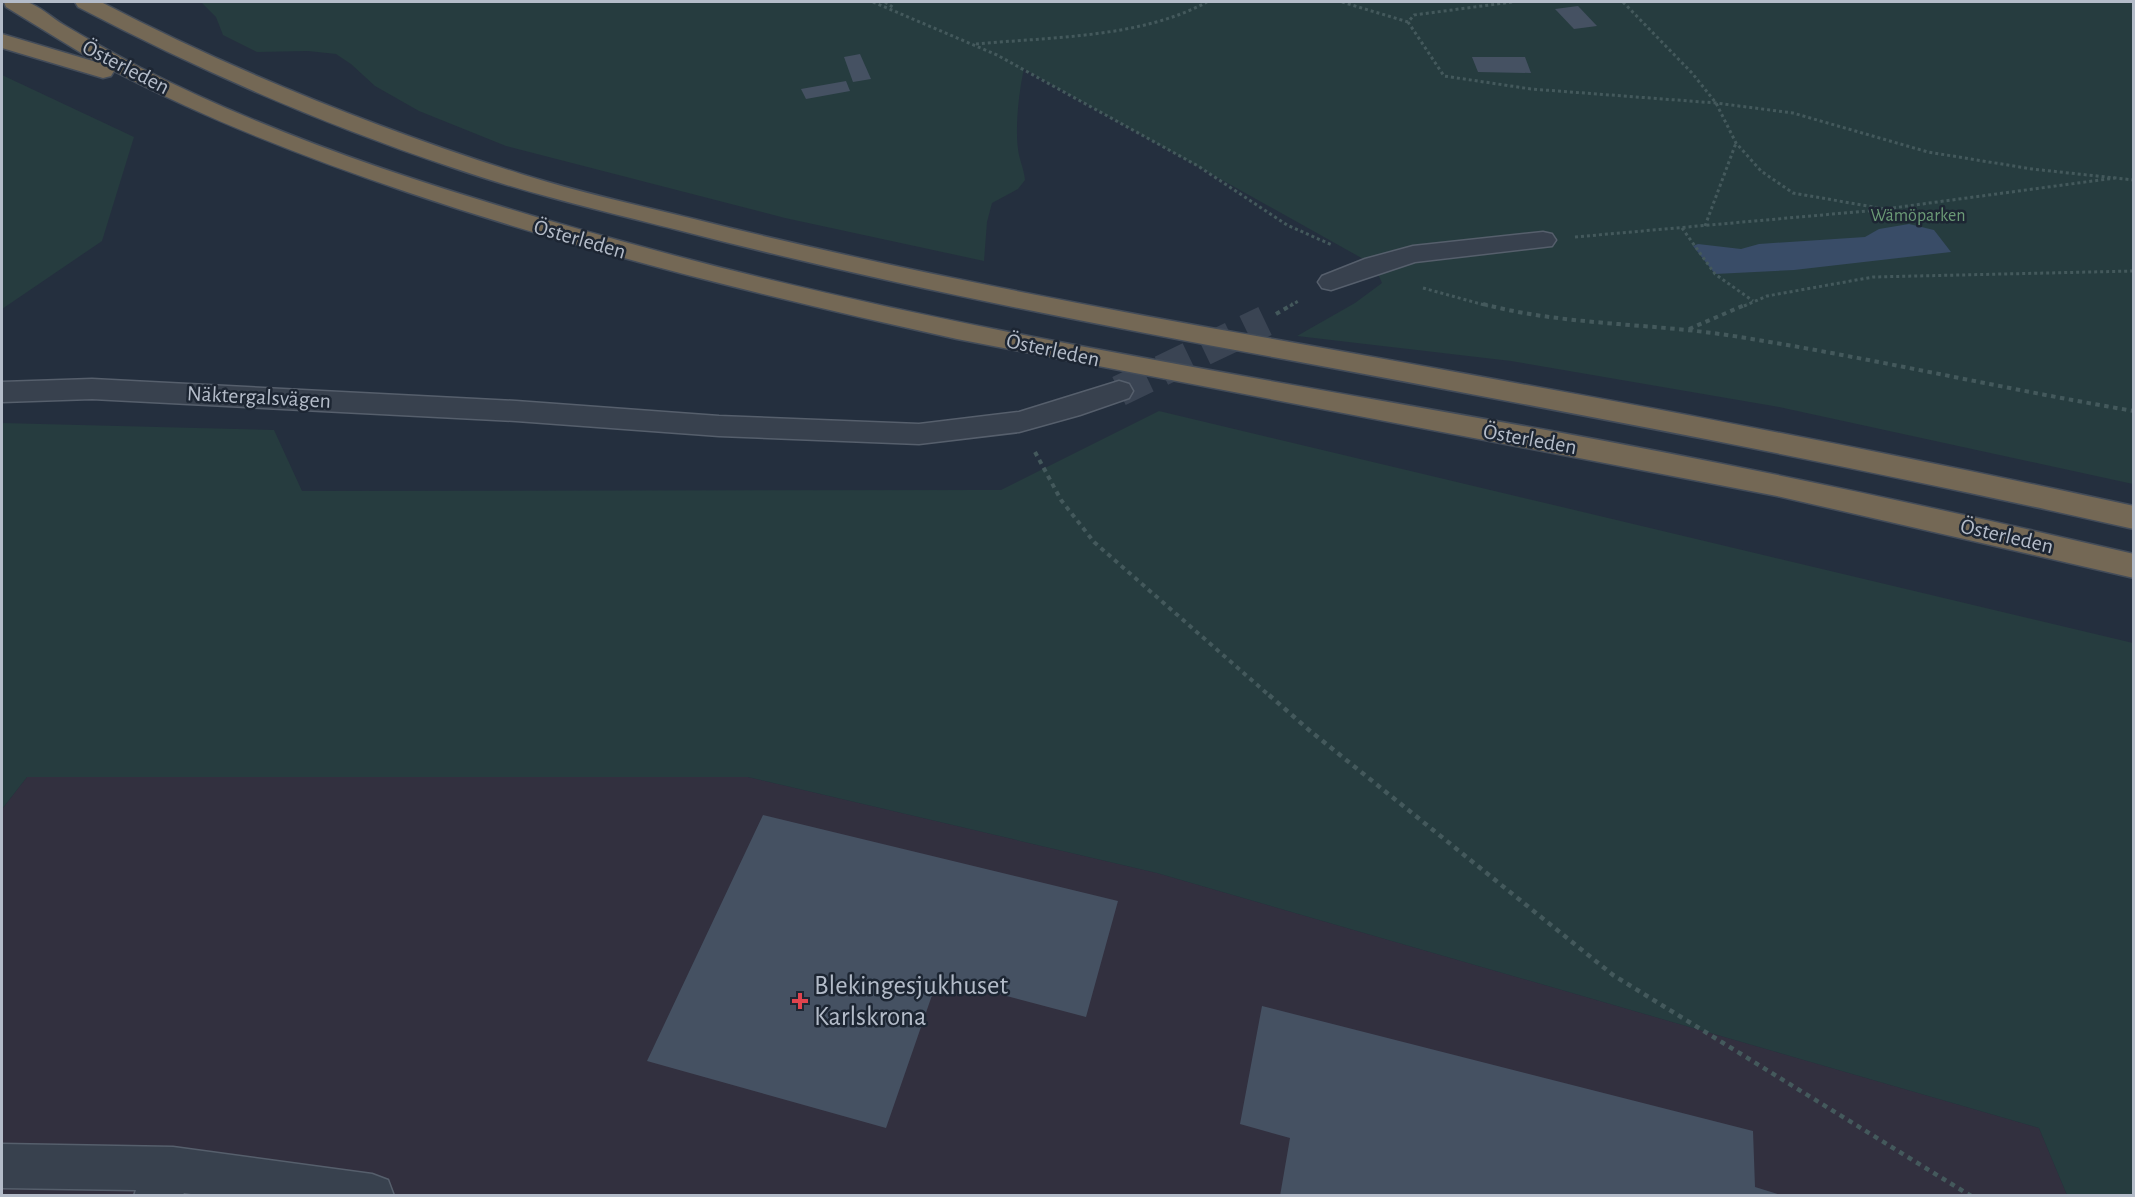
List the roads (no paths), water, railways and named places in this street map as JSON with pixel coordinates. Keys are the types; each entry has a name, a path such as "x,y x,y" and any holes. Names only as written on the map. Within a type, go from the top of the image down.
{"highway":[{"name":"Österleden","path":"14,2 108,62 273,135 488,212 611,248 755,285 1083,357 1777,485 2133,566"},
{"name":"Österleden","path":"86,2 138,30 301,102 401,142 522,182 784,249 1105,318 1771,440 1979,482 2133,518"},
{"path":"111,2 138,30"},
{"path":"2,14 108,62"},
{"path":"2,41 177,93"}],"street":[{"path":"1331,282 1374,265 1413,254 1543,240"},
{"name":"Näktergalsvägen","path":"2,392 92,389 516,411 719,426 919,434 1019,422 1119,391"},
{"path":"2,1166 165,1182 372,1196"}],"water":[{"path":"1909,224 1934,230 1951,252 1794,270 1715,274 1693,246 1698,244 1741,249 1759,244 1865,237 1879,229"}],"tunnel":[{"path":"1119,391 1265,321"}],"place":[{"name":"Blekingesjukhuset Karlskrona","path":"800,1001"}],"park label":[{"name":"Wämöparken","path":"1918,216"}]}
